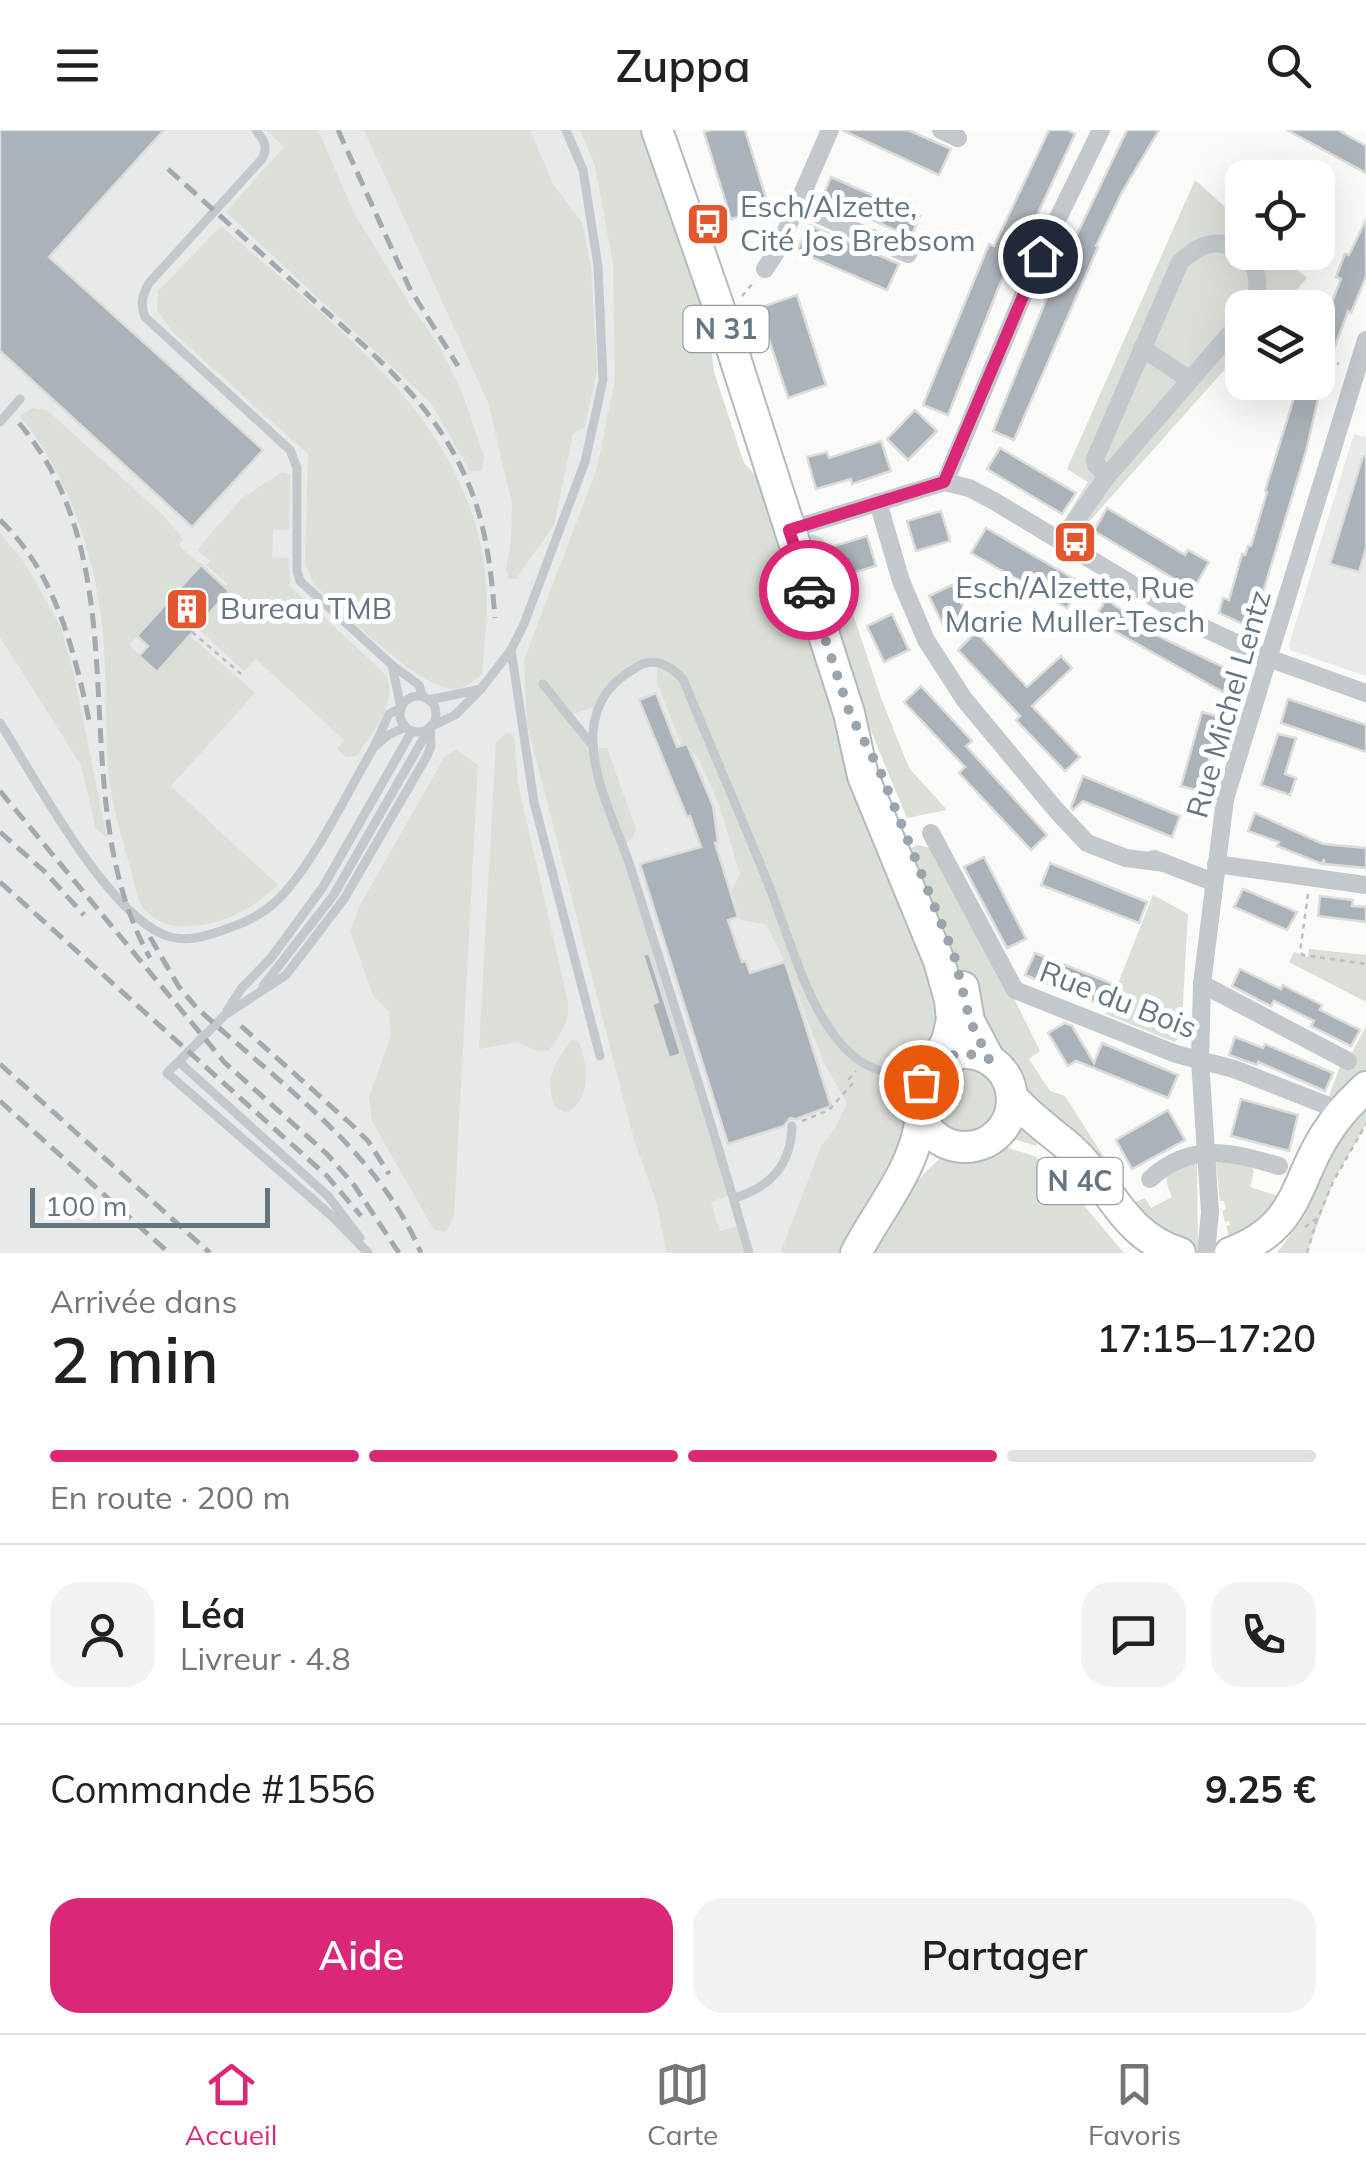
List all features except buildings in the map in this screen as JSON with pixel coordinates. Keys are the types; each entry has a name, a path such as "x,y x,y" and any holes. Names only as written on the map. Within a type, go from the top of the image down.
{"main road":[{"name":"N 31","path":"657,130 850,714 864,776 939,961 952,1020 947,1042 931,1067"},
{"name":"N 31","path":"850,714 880,771 954,955 970,1021 989,1059"},
{"path":"856,1253 916,1151 921,1117 918,1097 931,1067 960,1052 989,1059 1009,1082 1012,1097 1006,1123 998,1134 975,1146 937,1138 921,1117"},
{"path":"1288,1248 1366,1091"},
{"path":"1230,1253 1277,1226 1333,1123 1366,1091"},
{"name":"N 4C","path":"1012,1097 1070,1148 1135,1228 1160,1246 1180,1253"},
{"name":"N 4C","path":"998,1134 1036,1146 1059,1159 1116,1231 1144,1253"},
{"path":"875,1253 920,1178 933,1164 962,1146"}],"street":[{"path":"764,269 778,249 830,130"},
{"path":"944,482 1040,256 1101,130"},
{"path":"798,205 908,254"},
{"path":"1108,475 1094,459 1180,262 1196,246 1225,244"},
{"path":"1061,542 1108,475 1225,339"},
{"name":"Rue Michel Lentz","path":"1210,1212 1200,1060 1202,984 1225,799 1366,340"},
{"path":"1142,348 1188,379"},
{"path":"789,530 944,482 969,488 1206,629 1268,658 1366,693"},
{"path":"878,502 901,581 926,640 964,699 1070,825 1165,863 1214,873 1310,877 1366,885"},
{"name":"Rue du Bois","path":"931,833 1015,990 1176,1054 1234,1069 1326,1104"},
{"path":"1202,984 1348,1061"},
{"path":"1150,1180 1184,1157 1207,1152 1234,1152 1279,1166"},
{"path":"1206,1253 1210,1212"},
{"path":"1210,1212 1220,1239 1220,1253"}],"lane":[{"path":"256,130 265,142 262,159 149,283 141,307 145,317 290,450 297,468 296,571 300,581 419,685 436,716 333,896 284,964 167,1073 333,1217 368,1253"},
{"path":"392,664 401,721 409,729 420,732 455,715 480,689 511,650 524,624 584,462 604,380 598,266 582,170 566,130"},
{"path":"0,422 20,399"},
{"path":"511,650 534,802 600,1056"},
{"path":"749,1253 624,844 598,778 593,748 597,707 607,690 623,676 641,664 657,662 672,668 683,680 831,1031 863,1062 886,1075 907,1076 931,1067"},
{"path":"543,684 593,748"},
{"path":"0,723 98,877 160,934 204,937 247,922 274,903 299,873 374,747 389,714 411,697 480,689"},
{"path":"374,747 388,735 409,729"},
{"path":"225,1015 241,988 271,958 324,887 409,729"},
{"path":"179,1062 328,1196 351,1222 368,1253"},
{"path":"734,1198 762,1187 776,1176 786,1161 792,1126"}],"path":[{"path":"1335,362 1355,369"},
{"path":"192,632 241,674"},
{"path":"1310,877 1300,952 1303,956 1366,964"},
{"path":"792,1126 830,1110 853,1083 848,1079 863,1062"},
{"path":"1288,1248 1318,1218 1366,1124"},
{"path":"1288,1248 1318,1218"}],"shaded area":[{"path":"0,130 593,130 896,1047 853,1150 821,1147 780,1253 0,1253"},
{"path":"266,130 318,130 354,213 438,344 461,389 484,457 482,471 470,471 431,403 226,212 284,147"},
{"path":"364,130 530,130 553,184 582,222 591,267 597,369 585,427 573,434 554,525 516,579 509,579 506,570 512,504 488,402"},
{"path":"580,130 643,130 683,241 710,339 714,372 744,463 757,477 871,792 886,787 911,848 918,845 941,851 1040,1051 1029,1059 1050,1091 1065,1096 1133,1203 1145,1198 1151,1208 1172,1197 1167,1175 1197,1163 1198,1248 1174,1243 1043,1129 1036,1146 997,1134 1011,1107 1010,1084 998,1067 979,1057 957,1054 937,1061 923,1078 919,1107 856,1253 780,1253 821,1146 847,1103 823,1061 787,966 766,924 741,920 732,890 740,874 718,802 698,757 682,746 657,683 657,662 641,664 597,707 571,714 593,748 607,748 636,829 624,845 733,1194 711,1202 720,1231 741,1225 749,1253 667,1253 527,724 524,660 597,468 615,379 613,263 595,166"},
{"path":"1195,180 1225,207 1225,270 1297,270 1307,278 1296,290 1225,290 1225,369 1079,533 1062,524 1088,482 1067,469"},
{"path":"221,226 350,339 390,380 426,424 455,472 475,524 487,594 482,674 466,686 439,686 421,676 381,646 314,585 305,563 308,454 172,331 157,310 158,291"},
{"path":"32,408 47,410 164,516 183,539 179,546 201,565 129,645 157,671 189,635 255,693 171,786 278,885 228,918 205,924 172,925 149,914 139,900 109,777 103,631 96,584 73,507 50,460 20,416"},
{"path":"1354,434 1366,437 1366,676 1290,650 1289,645"},
{"path":"282,472 290,474 289,530 273,530 272,557 289,558 290,586 385,674 389,684 387,706 357,756 346,757 337,749 344,740 256,659 244,671 196,627 229,591 225,587 228,584 206,565 210,561 197,550 241,499"},
{"path":"0,533 24,562 61,627 107,838 96,829 81,765 0,637"},
{"path":"811,534 823,539 909,768 947,810 907,818 859,702 809,543"},
{"path":"507,732 514,736 518,784 568,1002 568,1016 561,1033 549,1050 538,1052 518,1042 479,1049 496,742"},
{"path":"456,750 478,765 454,1216 446,1232 434,1230 372,1121 369,1097 391,1036 389,1012 373,995 350,931 359,907 445,756"},
{"path":"1153,895 1188,914 1181,1037 1174,1042 1106,1014"},
{"path":"1309,949 1366,955 1366,1002 1289,962 1294,952 1308,957"},
{"path":"1366,1026 1366,1124 1333,1182 1307,1253 1277,1253 1305,1215 1315,1193 1316,1154 1326,1105 1343,1058 1348,1060"},
{"path":"572,1039 578,1041 586,1080 580,1100 565,1113 554,1106 551,1078"},
{"path":"965,1066 978,1068 988,1076 996,1086 996,1112 988,1122 978,1130 965,1132 952,1130 942,1122 934,1112 932,1099 934,1086 942,1076 952,1068"},
{"path":"987,1141 1050,1165 1124,1253 875,1253 909,1194 930,1168 957,1149"},
{"path":"1248,1162 1254,1171 1250,1187 1284,1198 1274,1215 1231,1241 1226,1226 1229,1221 1225,1222 1222,1211 1226,1209 1224,1201 1220,1201 1216,1163"}],"railway":[{"path":"338,130 410,289 458,366"},
{"path":"168,169 377,358 435,424 465,476 478,510 495,618"},
{"path":"19,423 58,483 81,547 92,615 109,826 123,894 150,958"},
{"path":"0,520 36,564 49,589 70,642 90,725"},
{"path":"0,791 225,1063 327,1154 354,1185 399,1253"},
{"path":"0,832 44,871 84,915"},
{"path":"0,882 327,1176 361,1216"},
{"path":"150,937 179,987 197,1008 323,1120 379,1181 421,1253"},
{"path":"241,1026 352,1125 368,1141 389,1174"},
{"path":"0,1064 210,1253"},
{"path":"0,1101 169,1253"}],"way so far":[{"path":"809,590 850,714 880,771 954,955 976,1039 989,1059 960,1052 945,1057 928,1070 921,1082"}],"place":[{"name":"Esch/Alzette, Cité Jos Brebsom","path":"708,224"},
{"name":"Esch/Alzette, Rue Marie Muller-Tesch","path":"1075,542"},
{"name":"Bureau TMB","path":"187,609"}],"route":[{"path":"809,590 789,530 944,482 1040,256"}]}
